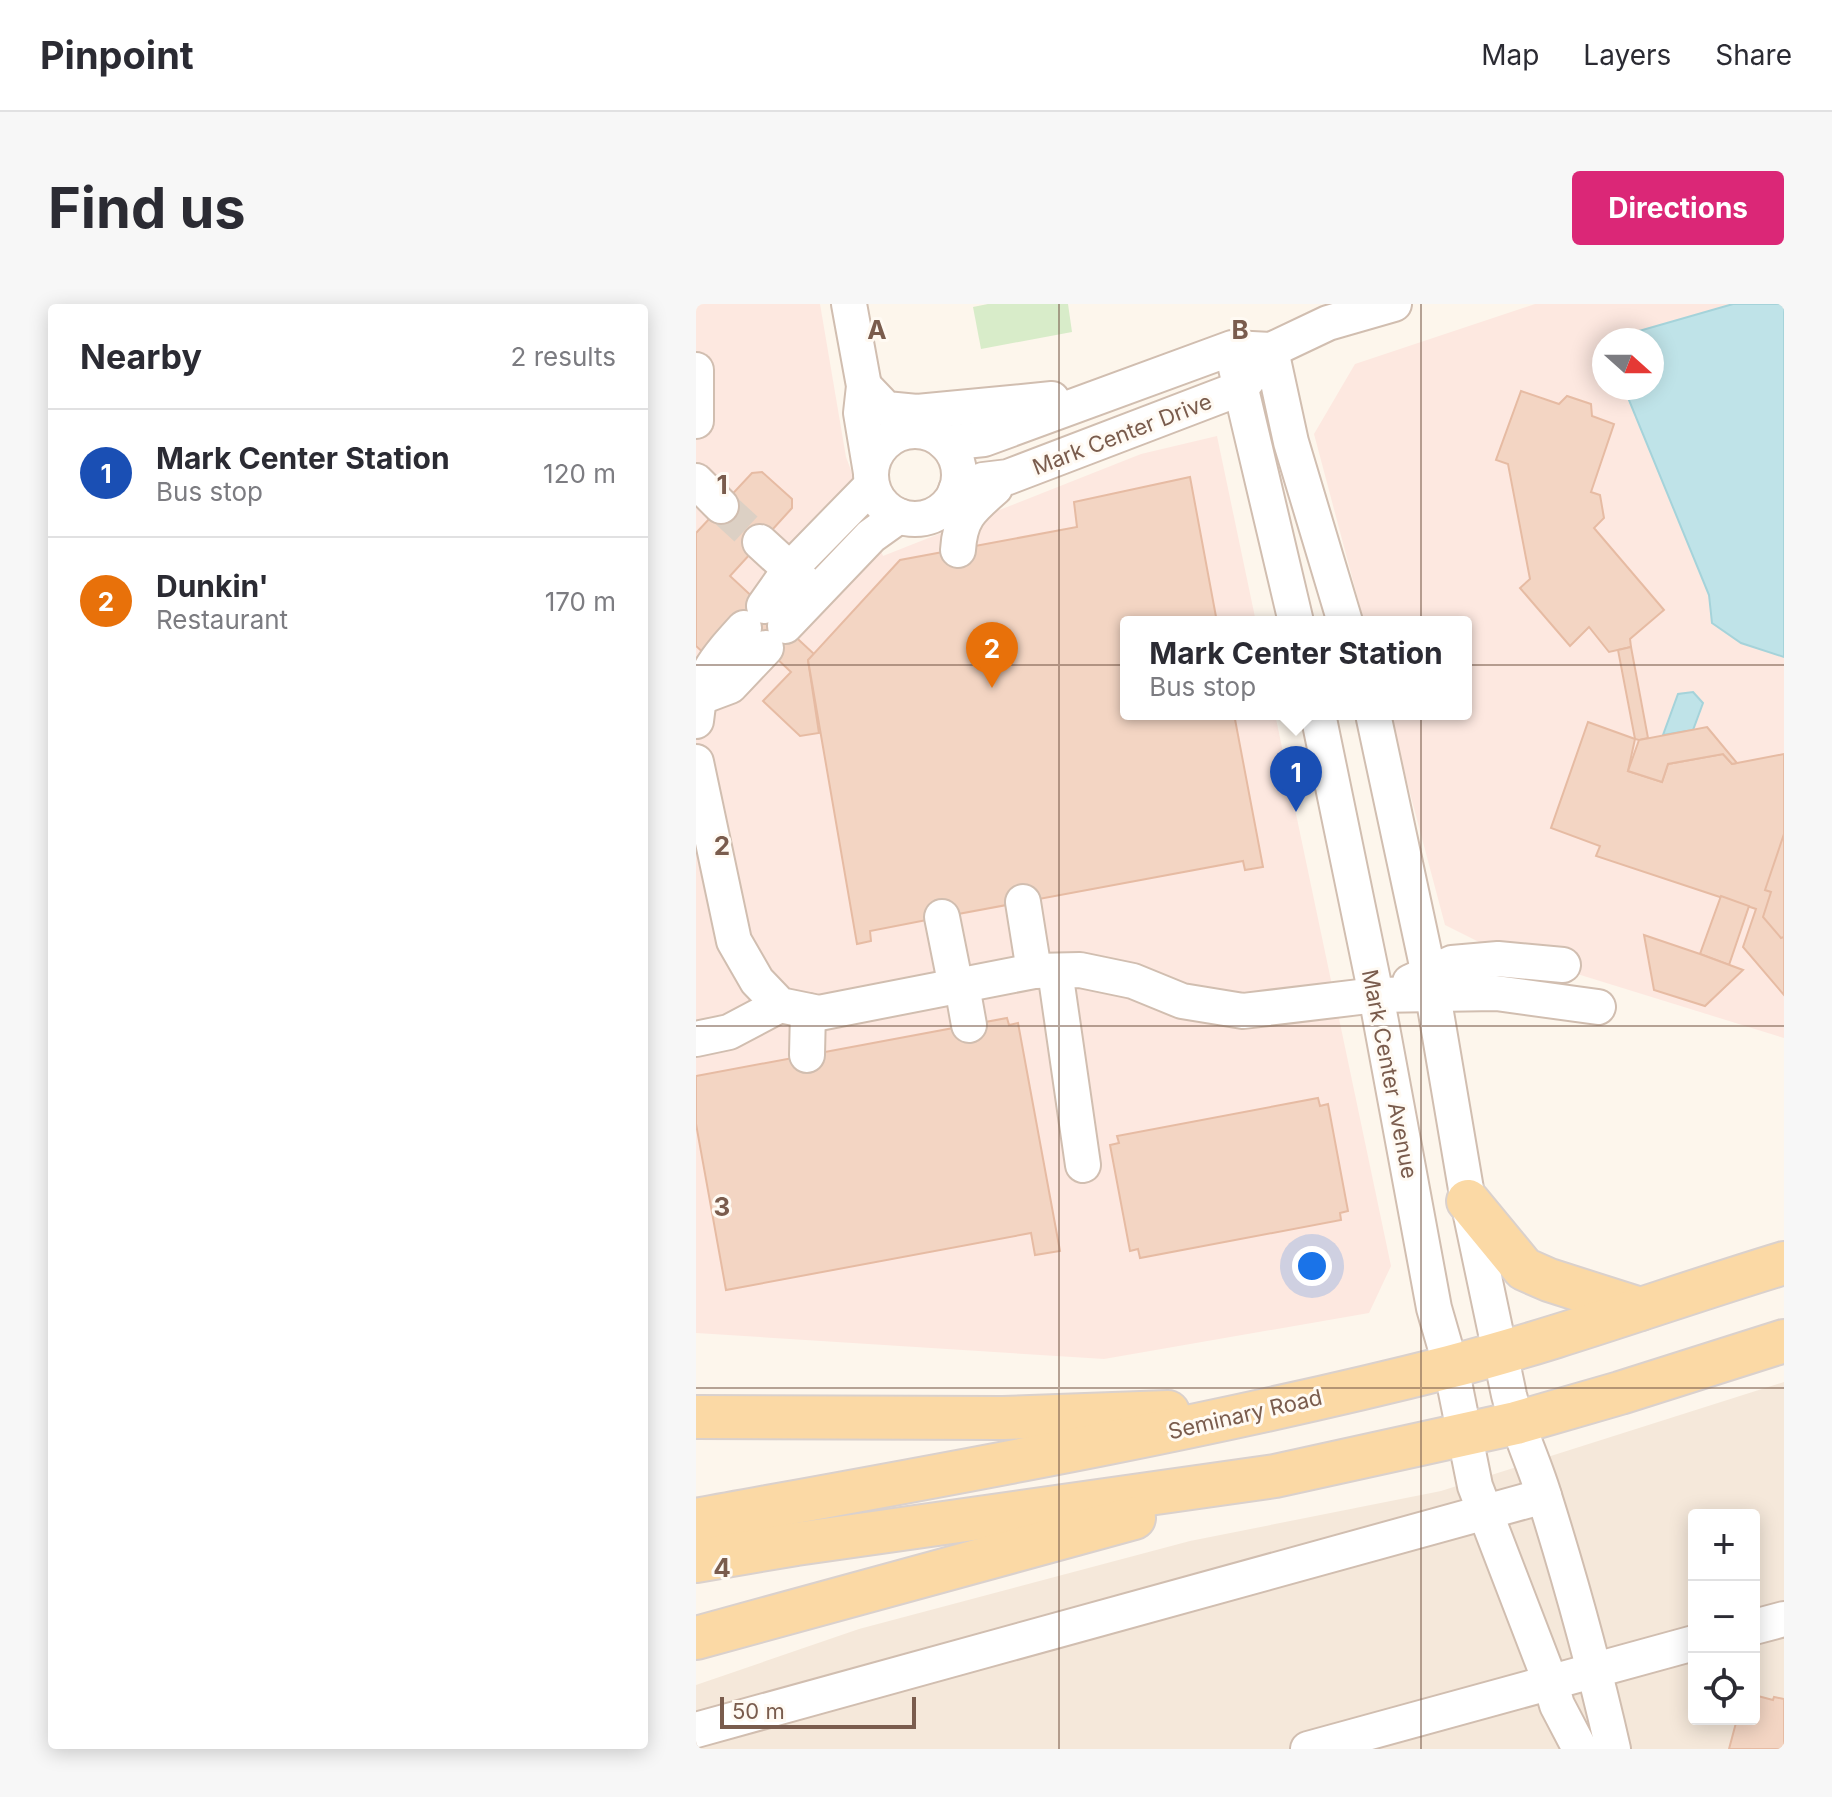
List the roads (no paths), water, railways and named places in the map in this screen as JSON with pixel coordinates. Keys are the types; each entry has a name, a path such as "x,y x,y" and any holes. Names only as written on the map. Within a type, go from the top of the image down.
{"main road":[{"path":"1468,1201 1524,1269 1640,1309"},
{"name":"Seminary Road","path":"696,1561 1275,1476 1457,1402 1500,1353 1784,1263"},
{"name":"Seminary Road","path":"696,1520 1133,1440 1277,1408 1457,1402 1512,1409 1620,1393 1784,1341"},
{"path":"796,1544 933,1513 1181,1470 1457,1402"},
{"path":"696,1417 1003,1418 1277,1408"},
{"path":"696,1638 1103,1527 1275,1476"}],"street":[{"path":"849,304 864,386 861,413 871,480 884,507 934,530 950,551 970,510 1008,477"},
{"name":"Mark Center Drive","path":"956,490 983,480 1008,477 1241,388 1271,350 1328,323 1394,304"},
{"path":"1232,348 1295,616"},
{"name":"Mark Center Drive","path":"945,443 984,439 1232,348 1271,350"},
{"path":"1271,350 1291,442 1343,616"},
{"path":"696,370 696,421"},
{"name":"Mark Center Drive","path":"864,386 886,409 917,412 995,406 1034,399 1088,399"},
{"path":"697,705 712,664 816,594 871,536 909,518 942,510 956,490 957,465 945,443 923,432 898,434 879,450 871,480 790,569 765,627"},
{"path":"696,481 721,506"},
{"path":"760,542 816,594"},
{"path":"1321,725 1359,720"},
{"path":"1374,720 1431,984 1468,1201 1512,1409 1544,1496 1595,1671 1613,1749"},
{"name":"Mark Center Avenue","path":"1321,725 1376,995 1434,1308 1484,1513 1557,1705 1580,1749"},
{"path":"696,762 734,941 757,981 794,1008 819,1013 1044,971 1080,970 1120,978 1182,1001 1243,1011 1376,995 1431,984 1598,1007"},
{"path":"1023,902 1044,971 1083,1165"},
{"path":"942,917 969,1025"},
{"path":"1431,984 1452,963 1498,959 1563,965"},
{"path":"696,1039 729,1032 794,1008"},
{"path":"794,1008 807,1055"},
{"path":"696,1730 1544,1496"},
{"path":"1760,1625 1784,1619"},
{"path":"1308,1749 1688,1645"}],"water":[{"path":"1733,304 1784,304 1784,657 1741,643 1712,623 1709,595 1629,400 1664,400 1664,328 1649,328"},
{"path":"1693,692 1703,703 1693,730 1663,735 1678,694"}],"tunnel":[{"path":"721,506 760,542"}],"place":[{"name":"Dunkin'","path":"992,688"},
{"name":"Mark Center Station","path":"1296,812"}]}
